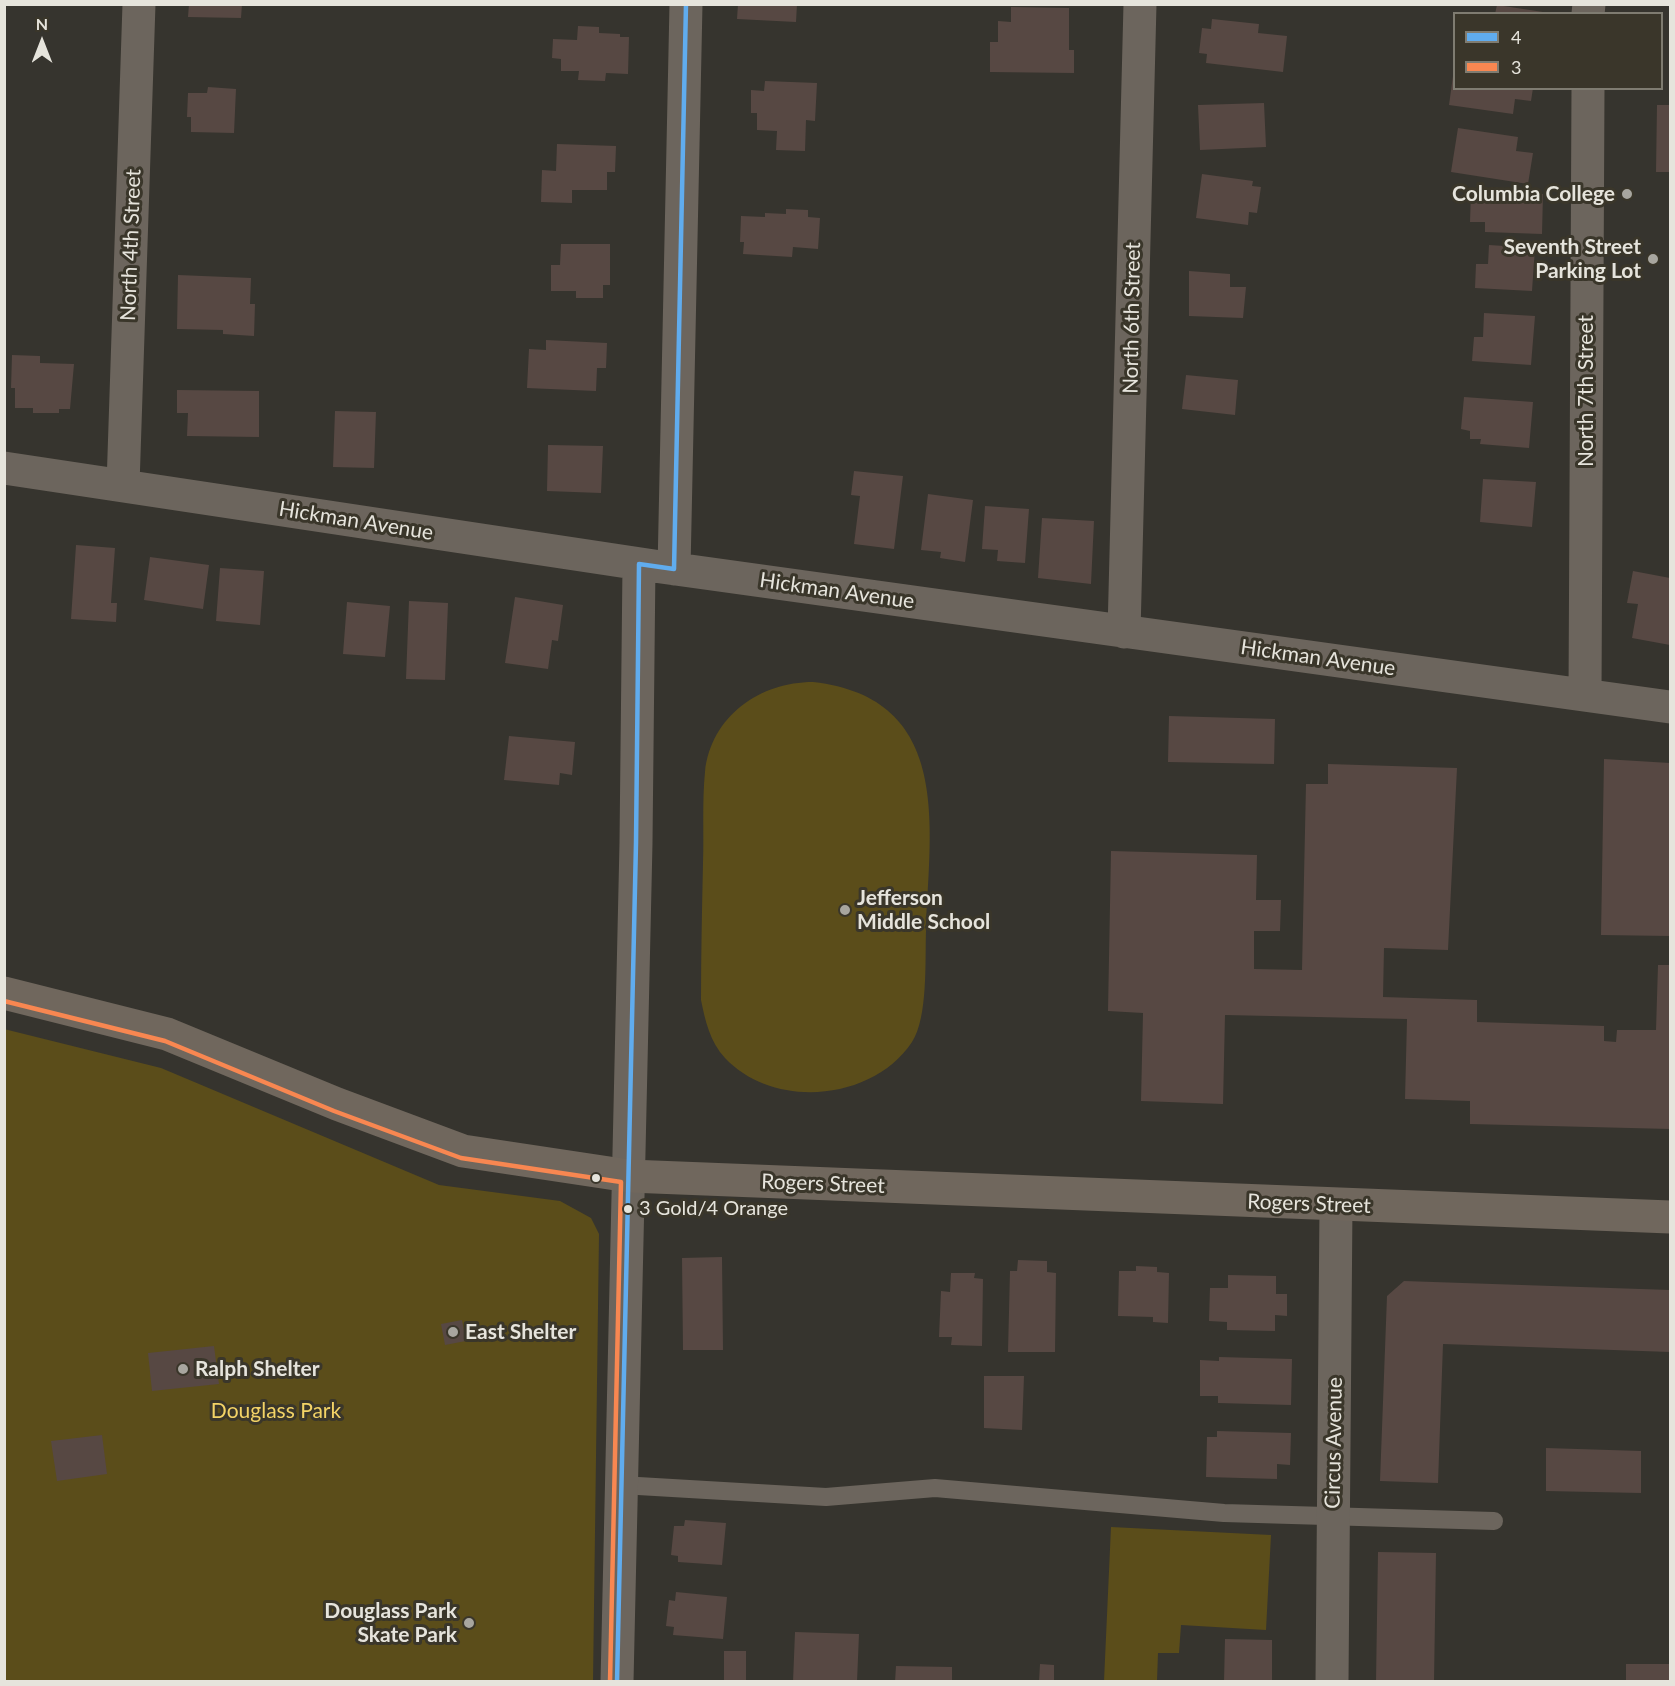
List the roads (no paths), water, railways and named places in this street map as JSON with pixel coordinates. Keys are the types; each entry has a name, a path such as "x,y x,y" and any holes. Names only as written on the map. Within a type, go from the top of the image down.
{"street":[{"name":"North 4th Street","path":"123,485 139,4"},
{"path":"674,569 686,4"},
{"name":"North 6th Street","path":"1124,632 1140,4"},
{"name":"North 7th Street","path":"1585,694 1588,90"},
{"name":"Hickman Avenue","path":"4,468 639,564 1671,707"},
{"path":"616,1682 629,1176 639,564"},
{"name":"Rogers Street","path":"4,993 167,1034 338,1104 463,1151 629,1176 1671,1217"},
{"name":"Circus Avenue","path":"1332,1682 1336,1205"}],"lane":[{"path":"621,1485 826,1497 935,1488 1224,1513 1494,1521"}],"place":[{"name":"Columbia College","path":"1627,194"},
{"name":"Seventh Street Parking Lot","path":"1653,259"},
{"name":"Jefferson Middle School","path":"845,910"},
{"name":"3 Gold/4 Orange","path":"628,1209"},
{"name":"East Shelter","path":"453,1332"},
{"name":"Ralph Shelter","path":"183,1369"},
{"name":"Douglass Park Skate Park","path":"469,1623"}],"park label":[{"name":"Douglass Park","path":"276,1411"}]}
